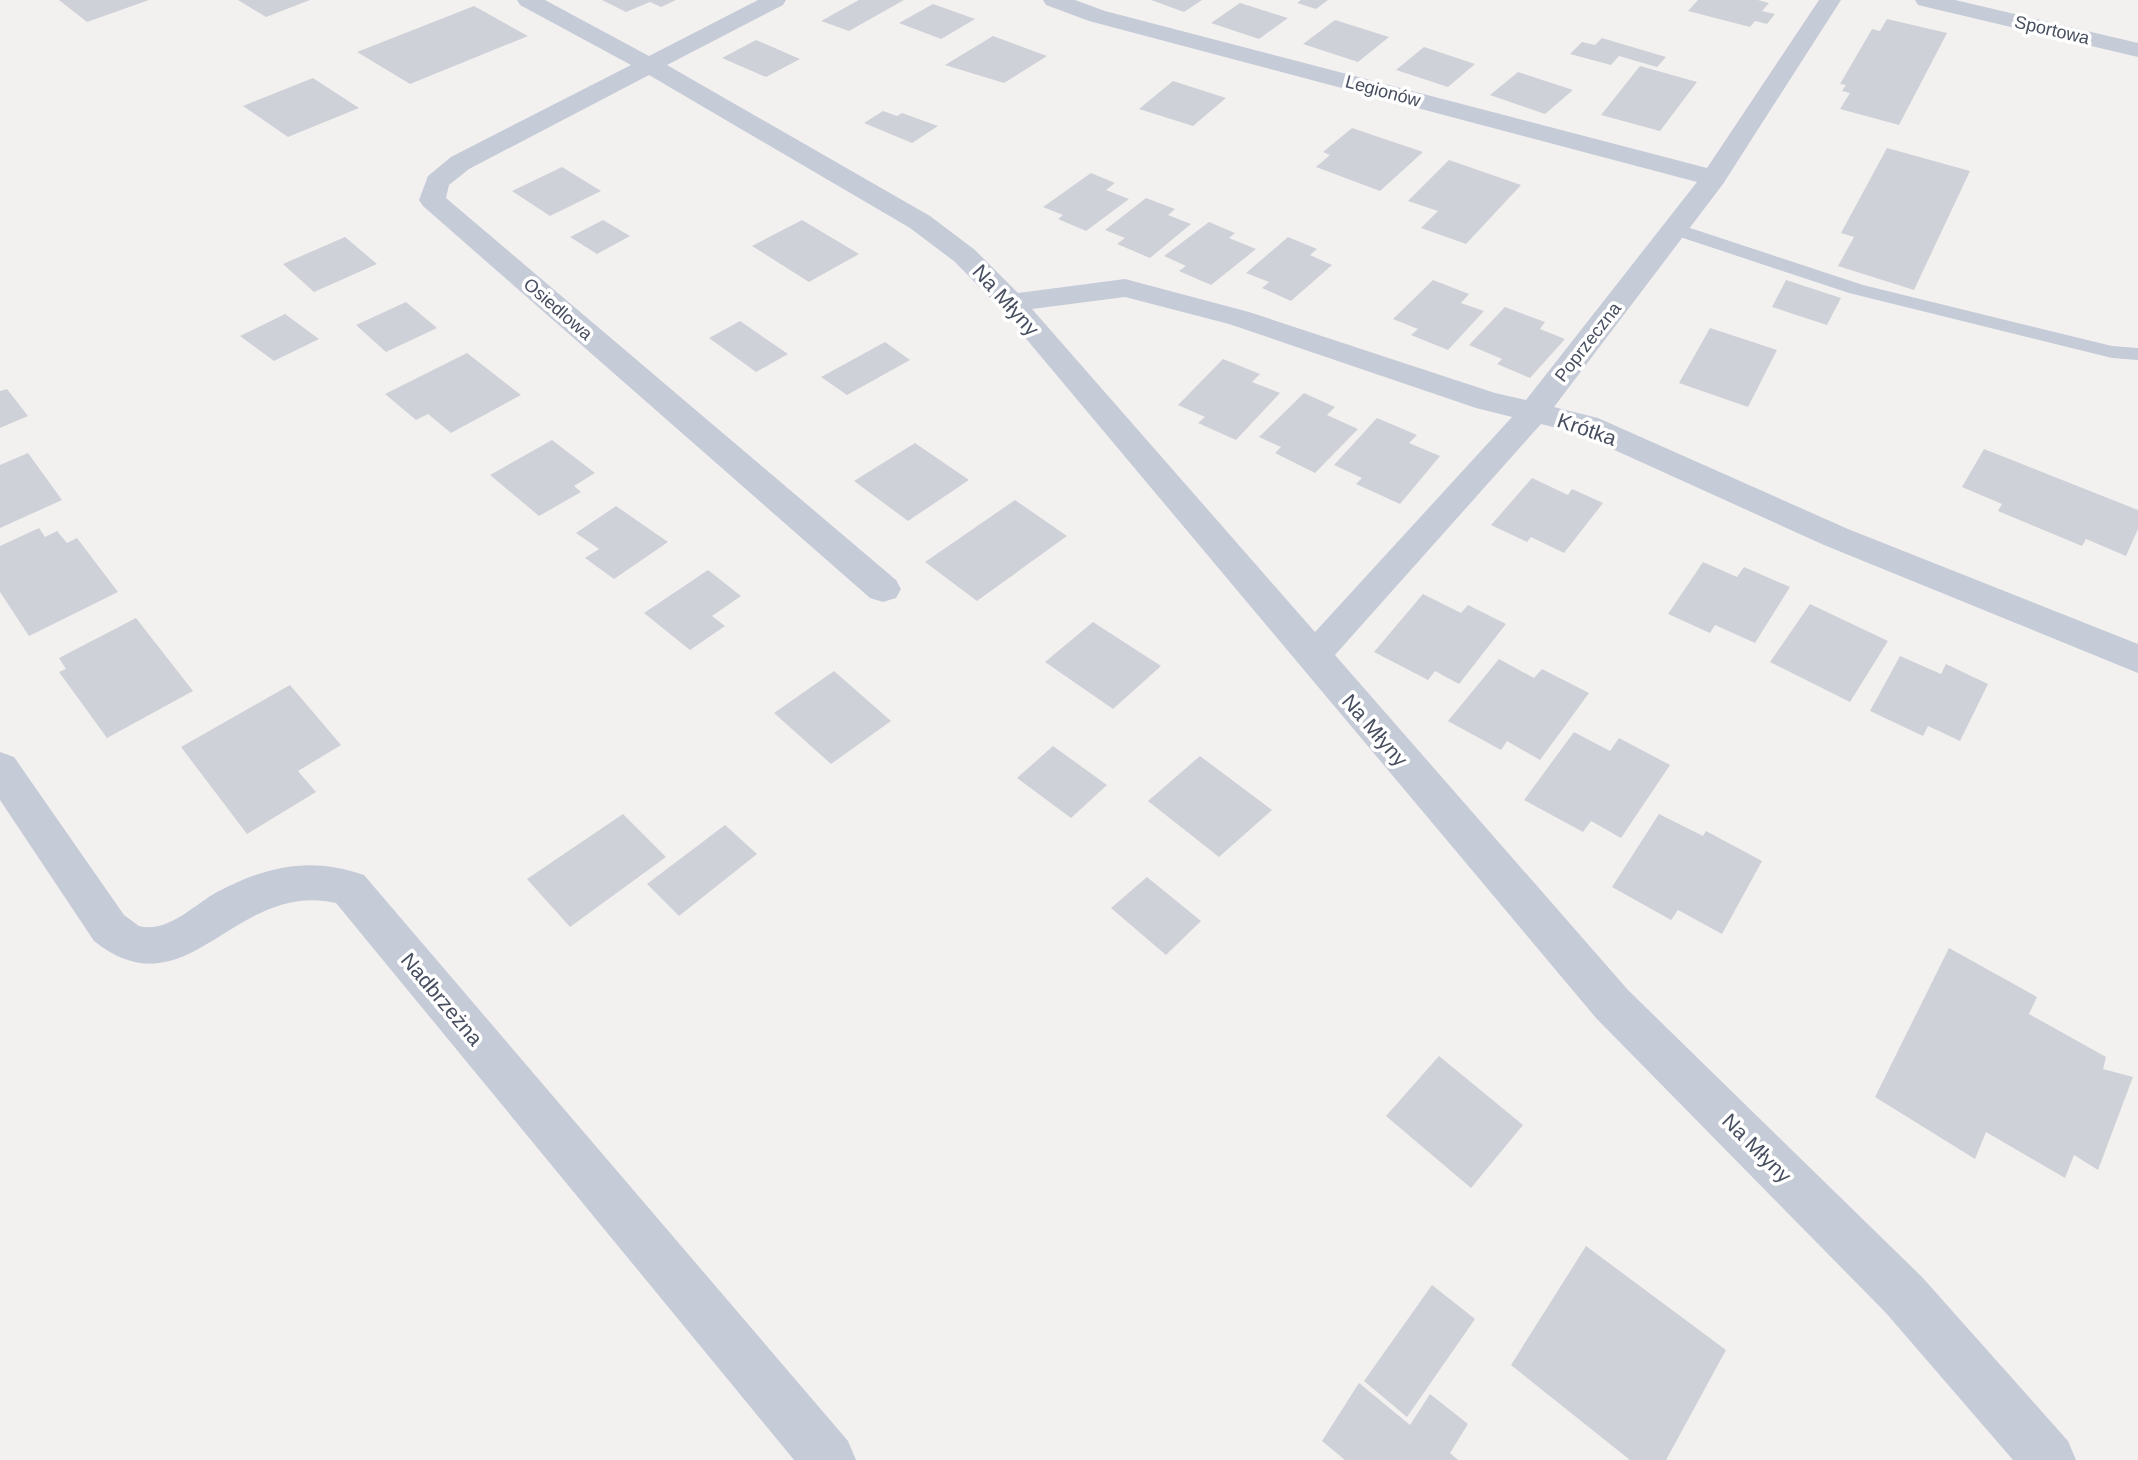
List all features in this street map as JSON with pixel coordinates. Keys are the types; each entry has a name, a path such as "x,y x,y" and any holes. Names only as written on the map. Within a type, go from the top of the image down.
{"street":[{"name":"Na Młyny","path":"528,0 651,66 920,222 965,256 1011,303 1612,1004 1904,1295 2049,1460"},
{"path":"651,66 775,0"},
{"name":"Legionów","path":"1054,0 1097,16 1714,178"},
{"name":"Poprzeczna","path":"1310,654 1331,639 1534,412 1714,178 1830,0"},
{"name":"Sportowa","path":"1926,0 2138,50"},
{"name":"Osiedlowa","path":"651,66 460,163 437,182 432,200 883,589"},
{"name":"Krótka","path":"1011,303 1125,288 1239,318 1487,401 1587,425 1836,537 2138,659"},
{"name":"Nadbrzeżna","path":"0,768 109,928 123,942 148,949 177,939 247,897 306,881 349,888 829,1460"}],"lane":[{"path":"1675,229 1856,289 2112,352 2138,354"}],"building":[{"path":"59,0 149,0 87,22"},
{"path":"238,0 310,0 266,17"},
{"path":"602,0 676,0 661,7 650,2 626,12"},
{"path":"859,0 904,0 849,31 821,21"},
{"path":"1151,0 1202,0 1184,12"},
{"path":"1301,0 1328,0 1316,9 1297,3"},
{"path":"1698,0 1758,0 1769,3 1762,11 1775,14 1767,24 1755,21 1750,27 1688,11"},
{"path":"1240,3 1288,18 1259,39 1211,23"},
{"path":"933,4 975,19 941,39 899,23"},
{"path":"474,6 528,36 410,84 357,52"},
{"path":"1887,19 1947,33 1899,125 1840,109 1850,93 1842,91 1846,85 1840,84 1872,29 1880,31"},
{"path":"1335,20 1389,37 1358,62 1303,44"},
{"path":"993,36 1047,56 1004,83 945,65"},
{"path":"1602,38 1666,57 1657,67 1619,56 1611,65 1570,54 1582,42 1595,45"},
{"path":"756,40 800,59 766,77 722,58"},
{"path":"1424,47 1475,64 1448,87 1396,70"},
{"path":"1640,66 1697,82 1660,131 1601,115"},
{"path":"1518,72 1573,90 1545,114 1490,95"},
{"path":"313,78 359,108 288,137 243,106"},
{"path":"1173,81 1226,98 1193,126 1139,109"},
{"path":"883,111 897,116 902,113 938,126 912,143 864,123"},
{"path":"1352,128 1423,152 1380,191 1316,167 1330,155 1323,152"},
{"path":"1887,148 1970,171 1914,290 1838,266 1854,237 1841,233"},
{"path":"1449,160 1521,185 1466,244 1421,228 1438,211 1408,201"},
{"path":"562,167 601,191 550,216 512,191"},
{"path":"1091,173 1115,183 1106,190 1129,199 1086,231 1058,219 1063,215 1043,207"},
{"path":"1146,198 1175,209 1168,215 1191,224 1150,258 1117,244 1125,238 1105,230"},
{"path":"603,220 630,236 597,254 570,237"},
{"path":"802,220 859,254 809,282 752,246"},
{"path":"1209,222 1235,233 1229,238 1256,249 1211,285 1179,271 1186,266 1164,256"},
{"path":"345,237 377,264 314,292 283,264"},
{"path":"1288,237 1317,249 1310,255 1332,265 1291,301 1262,288 1269,282 1246,273"},
{"path":"1433,280 1469,294 1461,303 1484,311 1448,350 1411,335 1418,329 1393,319"},
{"path":"1786,280 1841,298 1827,325 1772,307"},
{"path":"406,302 437,328 386,352 356,325"},
{"path":"1505,307 1545,322 1540,329 1565,339 1530,378 1497,364 1502,359 1469,345"},
{"path":"285,314 319,339 274,361 240,336"},
{"path":"740,321 788,354 756,372 709,338"},
{"path":"1710,328 1777,350 1748,407 1679,383"},
{"path":"885,342 910,360 847,395 821,377"},
{"path":"467,353 521,395 451,433 428,414 416,420 385,394"},
{"path":"1223,359 1260,374 1252,382 1280,393 1236,440 1198,423 1205,417 1178,405"},
{"path":"7,389 28,416 0,428 0,391"},
{"path":"1304,393 1335,407 1327,415 1358,429 1315,473 1275,453 1281,447 1259,437"},
{"path":"1377,418 1417,435 1409,443 1440,456 1400,504 1356,484 1362,478 1334,465"},
{"path":"552,440 595,473 574,486 581,492 539,516 490,475"},
{"path":"915,443 969,480 908,521 854,481"},
{"path":"1984,449 2138,510 2138,529 2126,556 2086,539 2082,546 1998,511 2002,504 1962,487"},
{"path":"28,453 62,500 0,528 0,465"},
{"path":"1532,478 1568,495 1572,489 1603,503 1564,553 1531,537 1527,542 1491,525"},
{"path":"1015,500 1067,536 977,601 925,562"},
{"path":"616,506 668,542 614,579 585,558 599,549 576,533"},
{"path":"39,528 45,537 57,531 67,543 77,538 118,592 29,636 0,592 0,546"},
{"path":"1703,562 1737,577 1744,567 1790,587 1755,643 1715,625 1710,633 1668,614"},
{"path":"708,570 741,596 712,616 725,626 690,650 644,613"},
{"path":"1423,594 1461,613 1468,605 1506,624 1459,684 1435,671 1428,680 1374,652"},
{"path":"1810,604 1888,641 1850,702 1770,662"},
{"path":"136,618 193,691 107,738 59,672 66,669 59,658"},
{"path":"1093,622 1161,666 1113,709 1045,662"},
{"path":"1900,656 1941,674 1946,664 1988,684 1960,741 1928,726 1923,736 1870,711"},
{"path":"1499,659 1534,678 1542,669 1589,693 1540,760 1507,741 1501,750 1448,721"},
{"path":"834,671 891,721 831,764 774,713"},
{"path":"290,685 341,745 298,771 316,792 247,834 181,747"},
{"path":"1574,732 1610,751 1619,738 1670,765 1621,838 1591,821 1583,832 1524,800"},
{"path":"1053,746 1107,785 1071,818 1017,778"},
{"path":"1200,756 1272,810 1219,857 1148,801"},
{"path":"623,814 666,857 570,927 527,879"},
{"path":"1659,814 1703,836 1706,831 1762,861 1722,934 1678,910 1671,920 1612,887"},
{"path":"725,825 757,854 679,916 647,884"},
{"path":"1147,877 1201,921 1166,955 1111,908"},
{"path":"1949,948 2037,997 2029,1014 2106,1057 2103,1069 2133,1077 2098,1170 2074,1155 2065,1178 1986,1132 1975,1159 1875,1097"},
{"path":"1439,1056 1523,1125 1471,1188 1386,1116"},
{"path":"1586,1246 1726,1350 1666,1460 1630,1460 1511,1365"},
{"path":"1432,1285 1475,1319 1407,1417 1364,1381"},
{"path":"1359,1383 1410,1425 1430,1394 1468,1424 1450,1453 1458,1460 1345,1460 1322,1441"}]}
